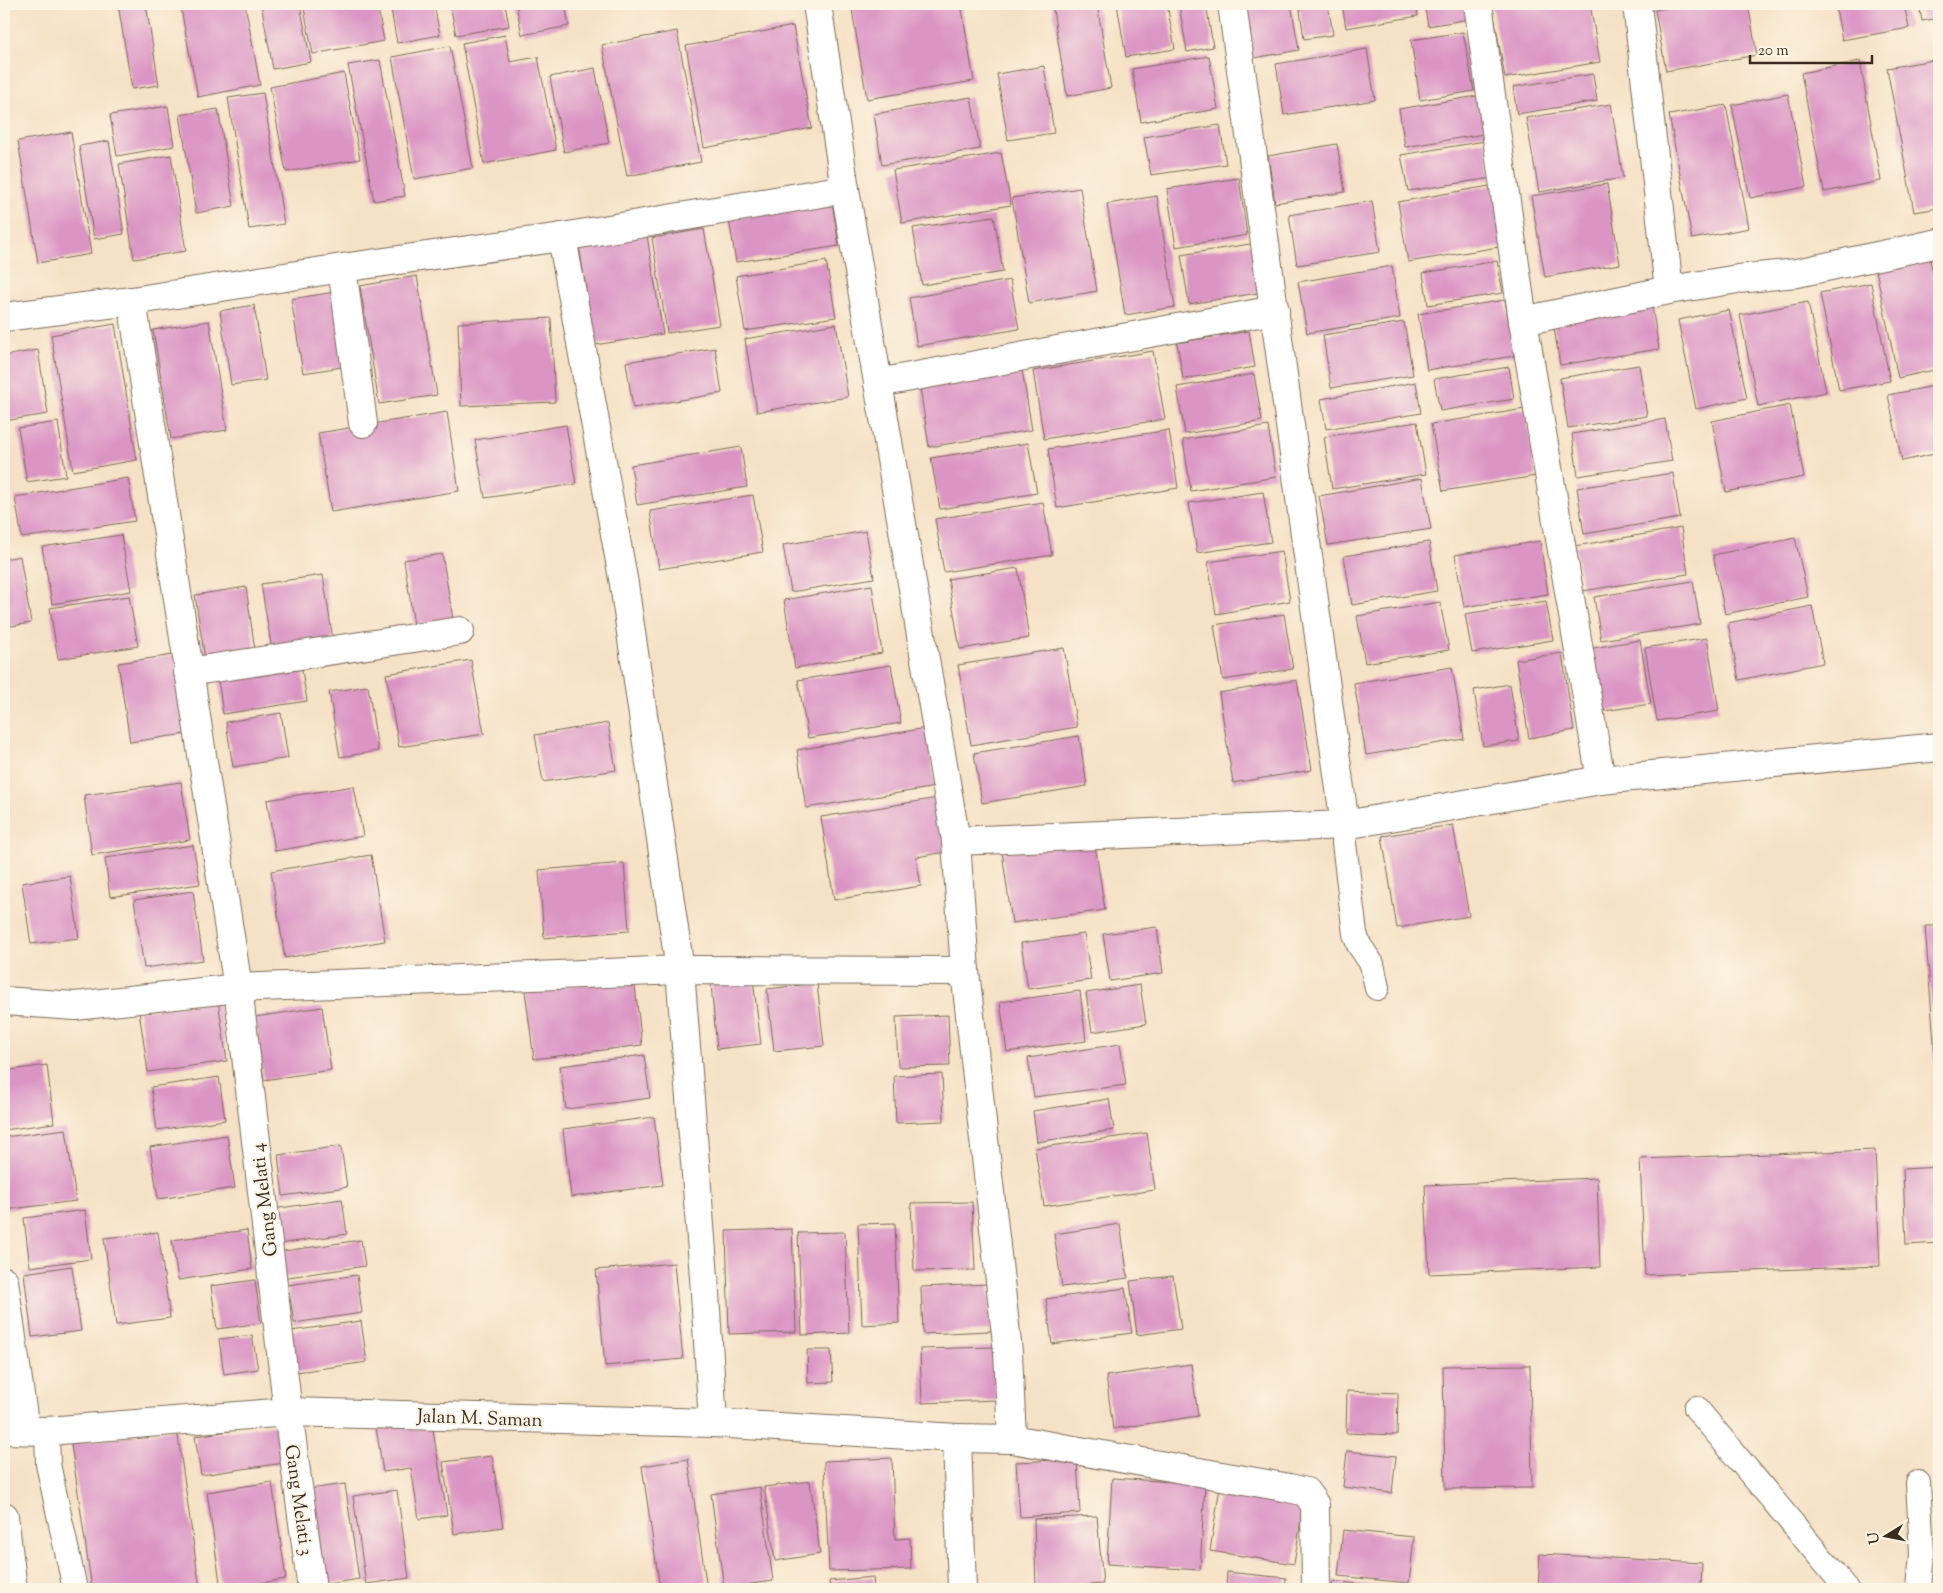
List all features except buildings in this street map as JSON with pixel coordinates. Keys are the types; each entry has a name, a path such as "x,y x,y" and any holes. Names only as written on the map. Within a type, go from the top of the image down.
{"street":[{"path":"817,4 845,189 956,841 965,971 1008,1352 1012,1439"},
{"path":"1232,4 1344,825"},
{"path":"1478,4 1524,321 1601,780"},
{"path":"1638,4 1669,290"},
{"path":"4,317 132,301 342,268 562,237 845,189"},
{"path":"562,237 624,584 680,970 703,1258 712,1423"},
{"path":"1524,321 1669,290 1738,279 1797,273 1939,243"},
{"path":"342,268 363,423"},
{"name":"Gang Melati 4","path":"132,301 238,988 288,1412"},
{"path":"878,383 1275,310"},
{"path":"188,672 460,631"},
{"path":"956,841 1344,825 1601,780 1939,747"},
{"path":"4,1001 75,1006 238,988 680,970 965,971"},
{"path":"4,1281 25,1431"},
{"name":"Jalan M. Saman","path":"25,1431 288,1412 712,1423 957,1438 1012,1439 1306,1492 1315,1505 1316,1589"},
{"name":"Gang Melati 3","path":"288,1412 312,1589"},
{"path":"957,1438 962,1589"},
{"path":"4,1516 14,1589"}],"lane":[{"path":"1344,825 1344,844 1355,934 1372,964 1377,988"},
{"path":"1696,1408 1847,1589"},
{"path":"25,1431 48,1464 75,1589"},
{"path":"1918,1483 1930,1552 1919,1589"}]}
